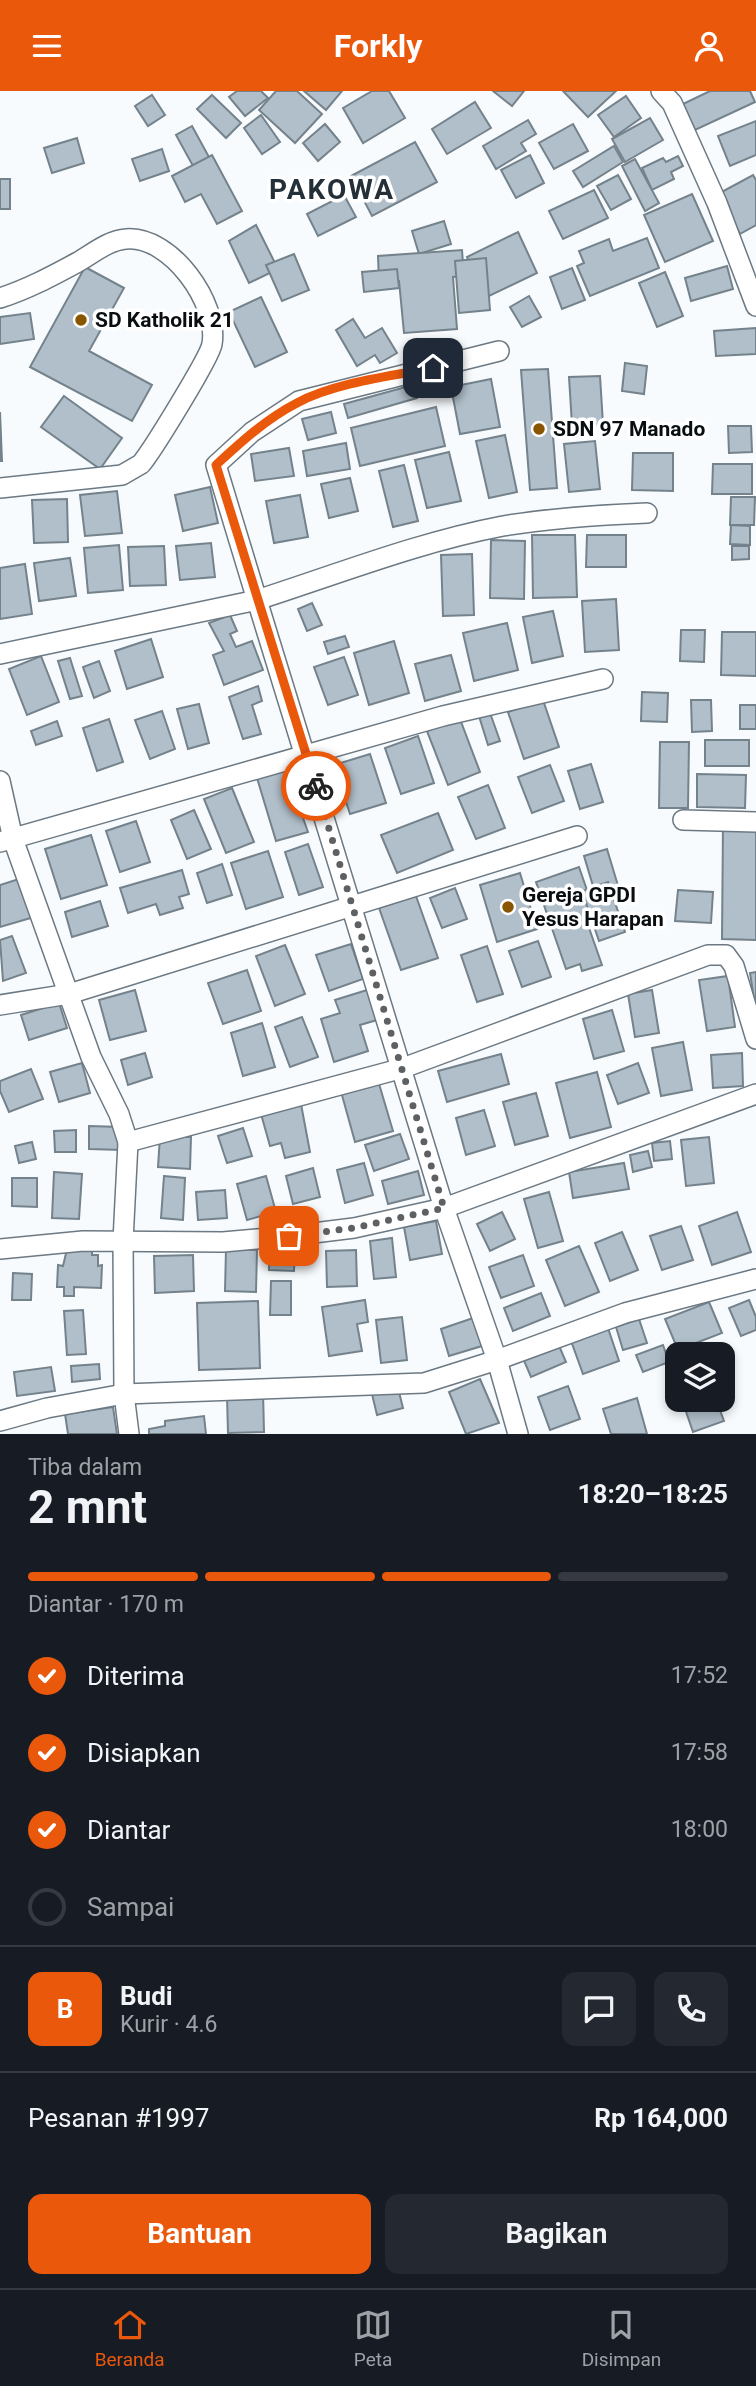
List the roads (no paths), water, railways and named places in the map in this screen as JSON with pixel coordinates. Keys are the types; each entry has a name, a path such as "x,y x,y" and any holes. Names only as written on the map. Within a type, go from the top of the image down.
{"street":[{"path":"662,91 672,103 717,203 756,306"},
{"path":"0,298 23,290 102,248 126,239 149,243 174,258 190,278 212,322 212,346 141,464 122,474 0,488"},
{"path":"499,351 299,401 252,432 216,465 444,1208 497,1360 519,1434"},
{"path":"0,654 257,600 420,546 502,527 567,517 646,513"},
{"path":"7,840 455,712 603,679"},
{"path":"0,781 7,840 69,994 91,1057 119,1114 128,1142 123,1241 124,1394 129,1434"},
{"path":"683,820 756,822"},
{"path":"0,1005 69,994 577,836"},
{"path":"128,1142 403,1068 708,955 726,955 734,965 756,1039"},
{"path":"0,1249 83,1241 223,1242 354,1228 444,1208 756,1094"},
{"path":"0,1421 47,1408 124,1394 411,1384 460,1374 625,1313 756,1279"}],"place":[{"name":"SD Katholik 21","path":"81,320"},
{"name":"SDN 97 Manado","path":"539,429"},
{"name":"Gereja GPDI Yesus Harapan","path":"508,907"}],"district":[{"name":"PAKOWA","path":"332,189"}]}
